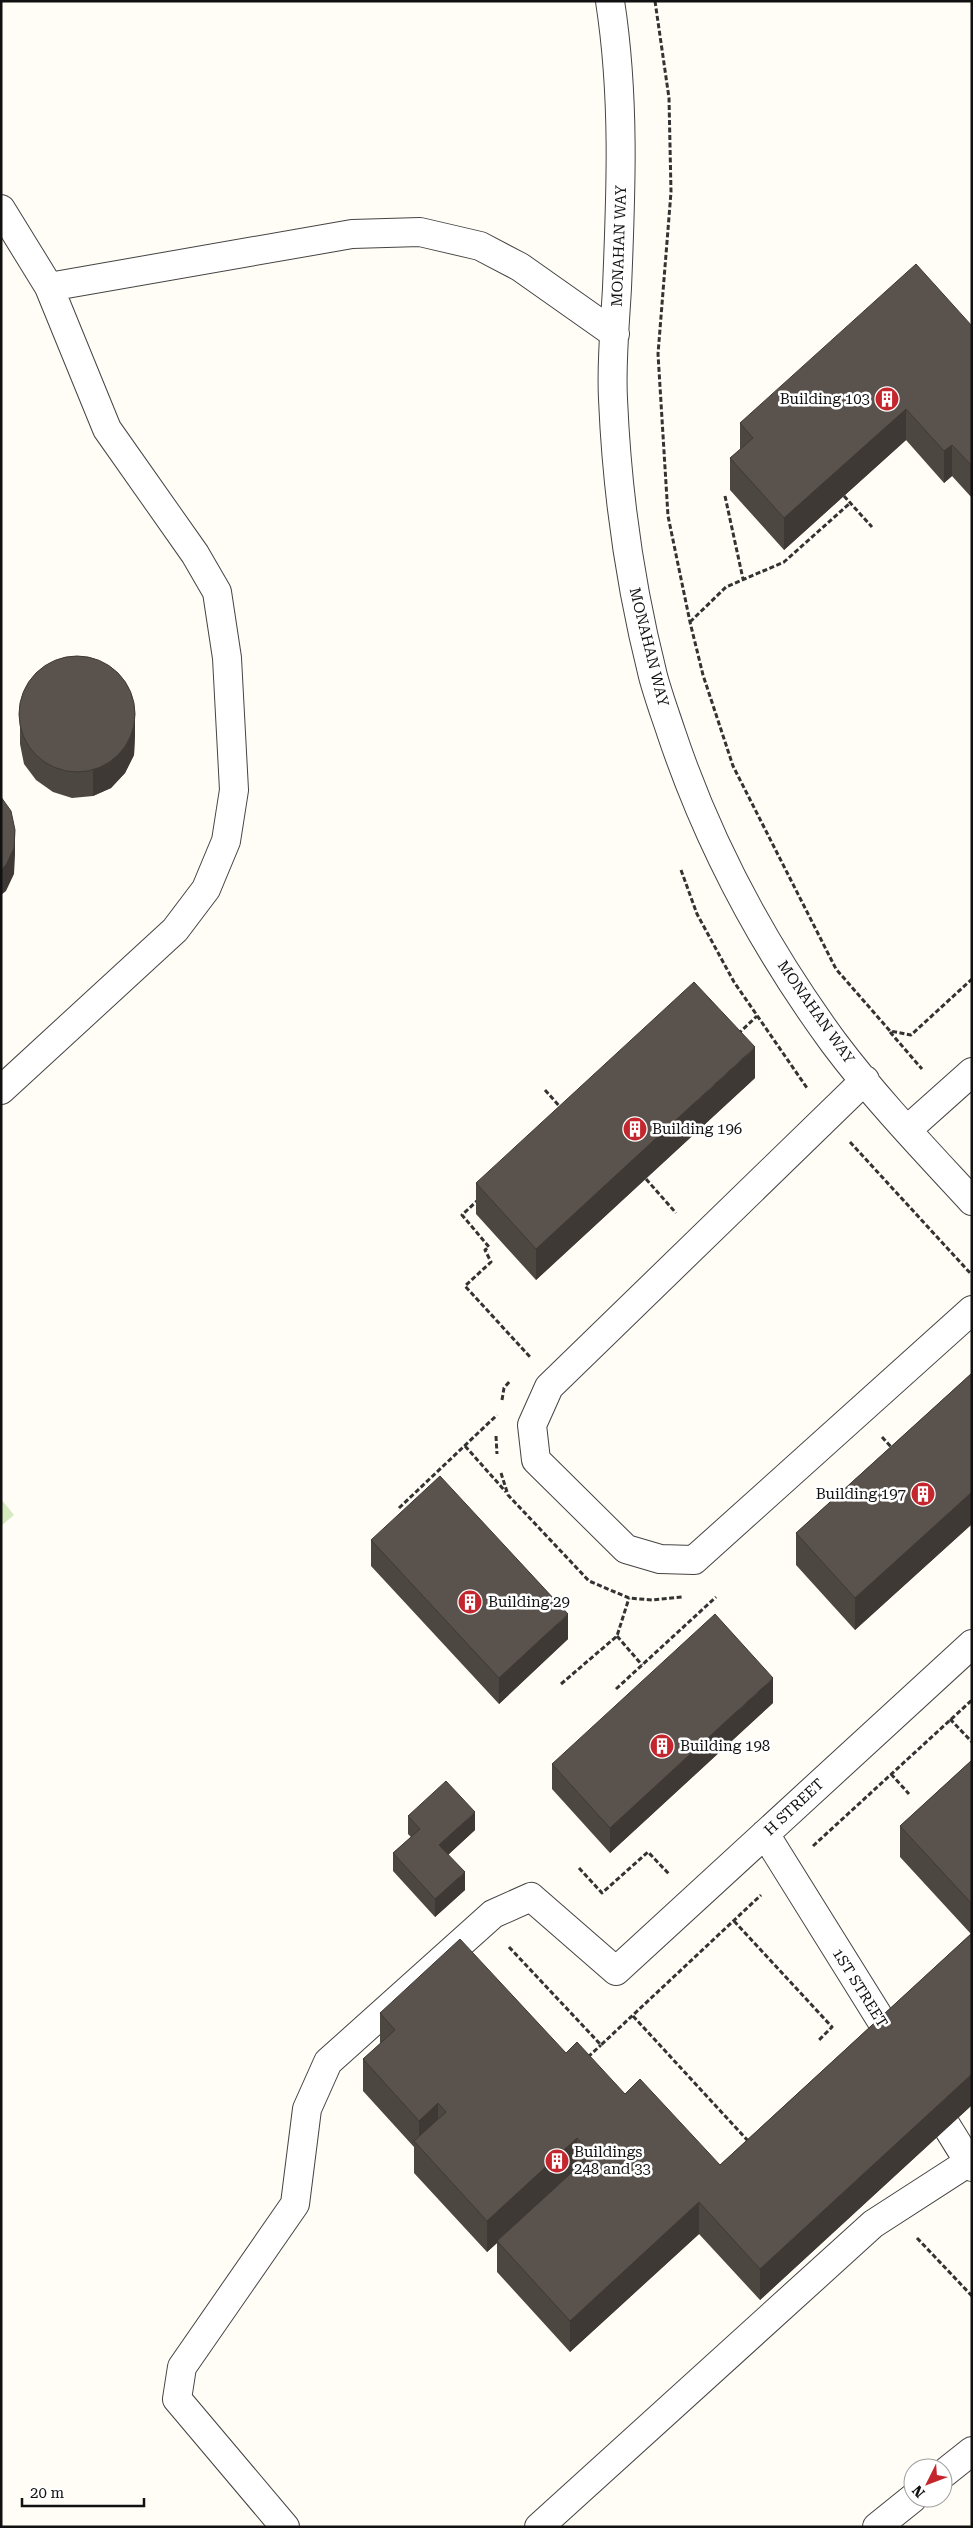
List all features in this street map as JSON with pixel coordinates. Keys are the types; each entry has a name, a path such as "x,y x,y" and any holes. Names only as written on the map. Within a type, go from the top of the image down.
{"street":[{"name":"MONAHAN WAY","path":"610,1 620,96 622,154 612,395 620,496 627,551 653,679 692,794 747,906 797,989 835,1045 907,1130 972,1201"},
{"path":"1,209 50,287 107,429 195,554 217,592 227,658 234,790 226,841 206,889 175,930 1,1090"},
{"path":"50,287 352,234 420,232 480,246 520,267 615,334"},
{"path":"907,1130 972,1072"},
{"path":"865,1080 549,1387 532,1425 536,1460 626,1549 660,1558 694,1560 972,1310"},
{"name":"H STREET","path":"285,2527 177,2399 182,2367 295,2204 307,2108 328,2062 493,1914 531,1897 616,1971 972,1644"},
{"name":"1ST STREET","path":"765,1834 970,2165"},
{"path":"539,2527 873,2224 970,2165"},
{"path":"953,2466 972,2451"},
{"path":"877,2527 903,2506"}],"path":[{"path":"655,1 669,98 671,192 658,354 668,516 703,674 734,766 836,969 890,1031 911,1035 972,979"},
{"path":"725,496 743,578"},
{"path":"844,496 872,527"},
{"path":"690,622 726,587 743,578 784,562 850,503"},
{"path":"731,1040 757,1016"},
{"path":"545,1090 569,1116"},
{"path":"646,1179 682,1219"},
{"path":"483,1195 462,1215 489,1247 485,1250 491,1262 465,1286 530,1358 538,1351"},
{"path":"500,1406 504,1388 511,1381"},
{"path":"399,1508 498,1414 497,1423"},
{"path":"496,1432 497,1456"},
{"path":"878,1432 895,1451"},
{"path":"465,1446 589,1581 629,1598 652,1600 685,1596"},
{"path":"499,1464 508,1495"},
{"path":"616,1689 716,1597"},
{"path":"561,1684 617,1636 629,1598"},
{"path":"617,1636 642,1665"},
{"path":"950,1720 972,1742"},
{"path":"891,1774 908,1794"},
{"path":"579,1868 602,1893 648,1852 693,1900"},
{"path":"734,1921 832,2027 818,2041"},
{"path":"633,2016 753,2146"},
{"path":"581,2063 601,2045"},
{"path":"892,2212 972,2296"}],"green space":[{"path":"1,1499 14,1515 1,1526"}],"building":[{"name":"Building 103","path":"916,264 972,326 972,466 952,445 944,451 906,409 784,518 730,458 753,438 740,423"},
{"path":"77,656 99,661 118,673 130,692 135,714 130,736 118,755 99,767 77,772 55,767 36,755 24,736 19,714 24,692 36,673 55,661"},
{"path":"1,797 11,811 15,830 14,848 6,865 1,870"},
{"name":"Building 196","path":"694,982 755,1047 536,1249 476,1183"},
{"name":"Building 197","path":"972,1373 972,1492 855,1598 796,1533"},
{"name":"Building 29","path":"440,1476 568,1614 499,1678 371,1540"},
{"name":"Building 198","path":"715,1614 773,1678 610,1828 552,1764"},
{"path":"972,1760 972,1904 900,1826"},
{"path":"446,1781 475,1812 439,1845 465,1872 435,1899 393,1853 420,1829 408,1816"},
{"name":"Buildings 248 and 33","path":"972,1933 972,2074 760,2269 699,2202 570,2321 497,2241 592,2154 577,2138 487,2221 414,2141 446,2112 438,2103 419,2121 363,2059 395,2030 380,2013 460,1939 566,2053 577,2042 625,2094 640,2079 720,2165"}],"place":[{"name":"Building 103","path":"887,399"},
{"name":"Building 196","path":"635,1129"},
{"name":"Building 197","path":"923,1494"},
{"name":"Building 29","path":"470,1602"},
{"name":"Building 198","path":"662,1746"},
{"name":"Buildings 248 and 33","path":"557,2161"}]}
